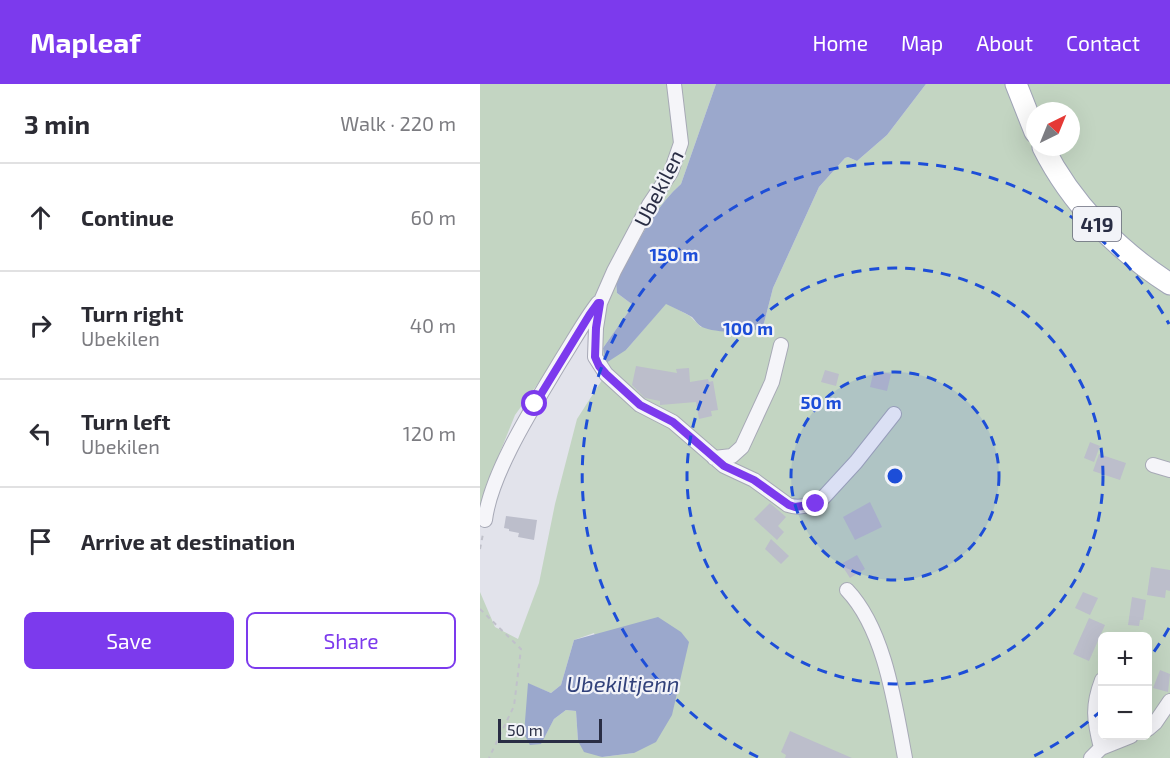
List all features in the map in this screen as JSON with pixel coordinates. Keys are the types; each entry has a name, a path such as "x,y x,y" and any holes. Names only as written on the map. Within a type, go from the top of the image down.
{"main road":[{"path":"1016,84 1026,109"},
{"name":"419","path":"1048,156 1063,181 1089,216 1134,259 1169,282"}],"street":[{"name":"Ubekilen","path":"674,84 681,143 671,172 649,205 600,303 595,357 599,366 640,405 673,422 724,466 754,480 795,507 816,504 856,462 894,414"},
{"path":"485,520 487,503 506,459 535,404 590,314 600,303"},
{"path":"714,458 732,456 742,447 772,382 781,345"},
{"path":"1153,465 1170,470"},
{"path":"847,590 857,601 876,634 897,713 905,758"},
{"path":"1100,686 1094,706 1096,753 1121,740"},
{"path":"1152,725 1170,701"}],"path":[{"path":"480,549 485,520"},
{"path":"480,609 521,649 514,706 489,758"}],"green space":[{"path":"480,84 716,84 681,184 653,217 616,282 617,293 633,305 603,348 626,350 666,303 690,316 701,327 763,327 773,288 819,187 845,158 857,161 887,135 926,84 1170,84 1170,758 480,758 480,592 495,627 518,639 539,583 555,504 577,419 602,380 603,358 596,323 563,349 515,415 484,492 480,516","holes":["594,633 634,753 602,757 578,741 576,711 566,710 554,719 541,743 529,684 551,693 561,685 574,640"]}],"water":[{"path":"716,84 926,84 887,135 857,161 845,158 819,187 773,288 763,327 742,332 708,329 692,317 666,304 626,350 606,363 603,348 633,305 617,293 616,282 653,217 681,184"},
{"name":"Ubekiltjenn","path":"658,617 681,632 689,642 672,715 656,742 634,753 602,757 584,752 578,741 576,711 566,710 554,719 541,744 530,745 524,734 528,683 551,693 561,685 574,640"}],"building":[{"path":"636,366 677,373 676,369 689,368 690,382 708,379 709,382 713,381 718,410 711,411 712,416 699,419 696,402 660,405 660,401 645,398 632,385"},
{"path":"825,370 839,374 836,386 821,382"},
{"path":"874,370 891,374 887,391 870,387"},
{"path":"1090,442 1100,446 1094,462 1084,458"},
{"path":"1099,454 1126,463 1120,480 1093,471"},
{"path":"870,502 882,527 855,540 843,517"},
{"path":"770,503 786,517 778,526 784,532 777,540 754,519"},
{"path":"506,516 537,520 534,540 518,537 519,533 504,528"},
{"path":"771,539 789,556 781,564 765,549"},
{"path":"857,555 865,569 850,578 841,564"},
{"path":"1151,567 1170,570 1170,591 1166,590 1165,598 1147,595"},
{"path":"1083,592 1098,598 1090,615 1075,608"},
{"path":"1132,597 1146,600 1143,620 1140,620 1139,626 1128,625"},
{"path":"1089,618 1105,625 1102,632 1098,632 1098,641 1089,661 1073,654"},
{"path":"1160,670 1170,674 1168,692 1153,688"},
{"path":"790,731 852,758 785,758 786,755 781,752"}],"route":[{"path":"535,404 590,314 600,303 595,357 606,374 640,405 673,422 724,466 754,480 789,505 795,507 816,504"}]}
